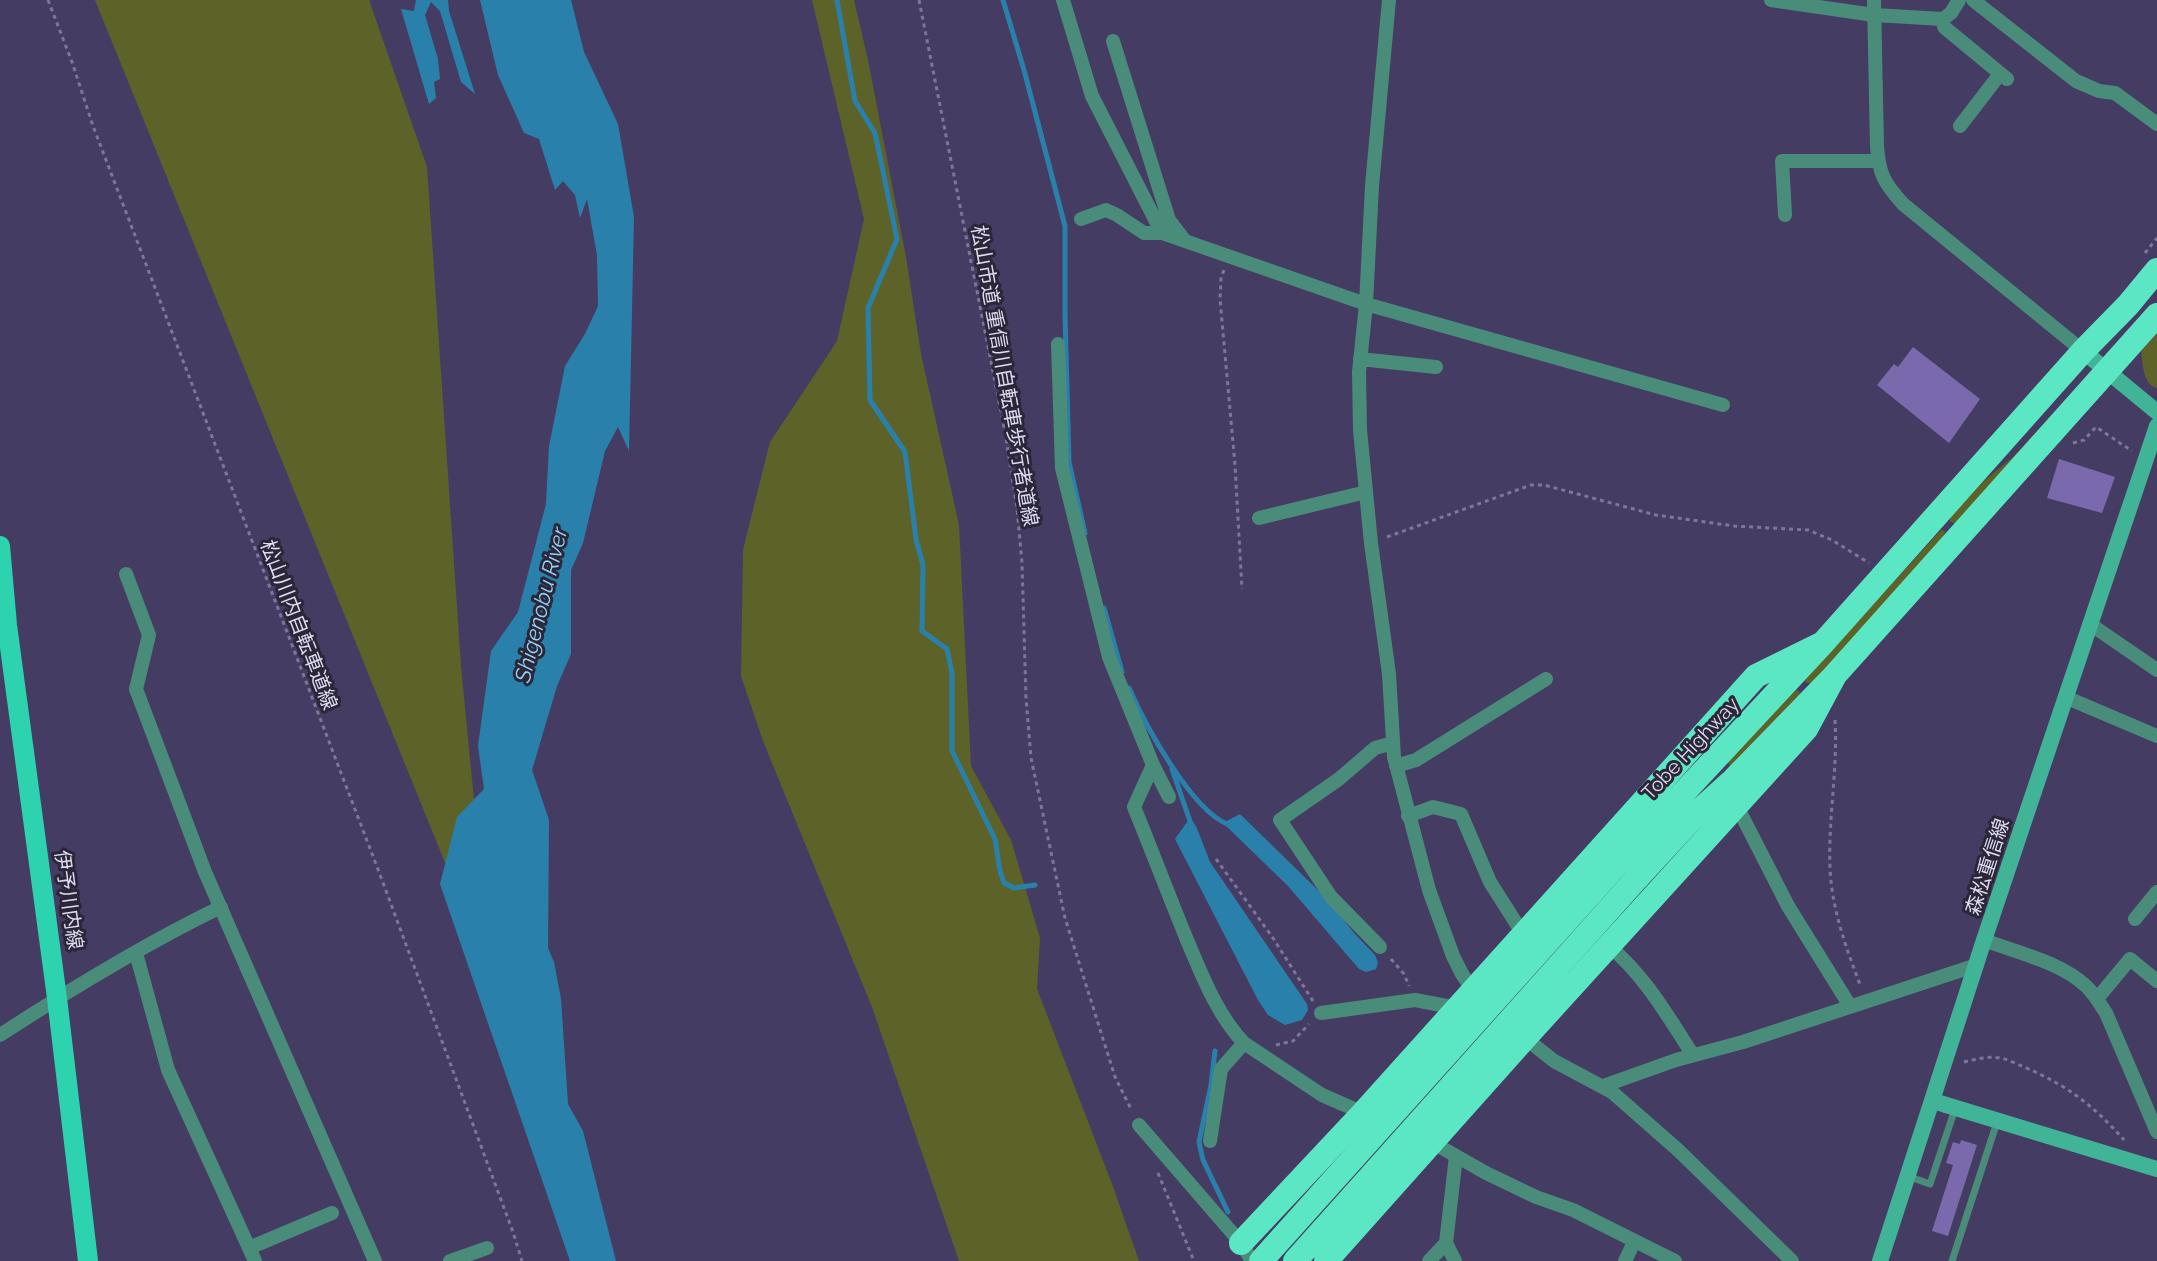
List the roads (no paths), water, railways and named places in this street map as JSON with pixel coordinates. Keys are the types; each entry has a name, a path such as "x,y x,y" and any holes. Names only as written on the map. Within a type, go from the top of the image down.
{"highway":[{"name":"Tobe Highway","path":"1261,1261 1620,861 1823,643 2083,351 2128,305 2147,266"},
{"path":"1295,1261 1638,877 1698,812 1835,675 2157,315"},
{"path":"1247,1252 1363,1113 1756,676 1823,643"},
{"path":"1326,1261 1806,729 1835,675"}],"main road":[{"path":"2083,351 2157,412"},
{"name":"森松重信線","path":"1880,1261 2157,426"},
{"name":"伊予川内線","path":"0,546 3,616 57,998 88,1261"},
{"path":"1933,1101 2157,1169"}],"street":[{"path":"1063,0 1092,96 1162,233"},
{"path":"1389,0 1360,359 1360,430 1371,543 1389,674 1396,766 1429,890 1462,974 1465,1000"},
{"path":"1771,0 1874,8 1943,19 1959,0"},
{"path":"1973,0 2076,81 2099,91 2115,93 2157,124"},
{"path":"1874,8 1878,161 1890,189 1903,204 2083,351"},
{"path":"1943,19 1944,27 2004,76 1960,126"},
{"path":"1113,41 1169,220 1185,241"},
{"path":"1785,215 1782,161 1878,161"},
{"path":"1081,219 1106,210 1144,233 1162,233 1366,304 1723,405"},
{"path":"1058,344 1062,468 1109,657 1169,797"},
{"path":"1360,359 1436,367"},
{"path":"1259,518 1366,492"},
{"path":"126,574 149,635 136,689 221,907 375,1261"},
{"path":"2090,624 2157,670"},
{"path":"1396,766 1416,760 1546,679"},
{"path":"2065,697 2157,736"},
{"path":"1380,947 1331,897 1280,820 1339,779 1375,748 1393,743"},
{"path":"1153,765 1134,807 1202,976 1234,1032 1249,1046 1322,1095 1433,1142 1486,1173 1536,1197 1573,1210 1675,1261"},
{"path":"1408,816 1433,807 1461,814 1490,882 1523,934"},
{"path":"1734,809 1742,816 1788,906 1850,1006"},
{"path":"2135,919 2157,892"},
{"path":"0,1035 57,998 221,907"},
{"path":"1984,940 2068,974 2096,996 2157,1132"},
{"path":"1609,946 1630,963 1693,1055"},
{"path":"136,953 168,1070 252,1254 332,1213"},
{"path":"2096,996 2130,959 2157,981"},
{"path":"1603,1086 1977,965"},
{"path":"1321,1013 1415,1000 1465,1000 1525,1038 1554,1061 1603,1086 1678,1150 1792,1261"},
{"path":"1210,1141 1221,1069 1249,1046"},
{"path":"1139,1125 1247,1252"},
{"path":"1455,1261 1446,1243 1456,1156"},
{"path":"1625,1261 1634,1242"},
{"path":"1429,1261 1446,1243"},
{"path":"450,1261 487,1248"}],"lane":[{"path":"1907,1176 1930,1184 1956,1107"},
{"path":"1952,1261 1997,1120"}],"water":[{"path":"416,0 448,0 475,94 461,82 440,11 431,2 425,15 438,59 440,79 434,82 436,98 429,104 401,9 414,11"},
{"name":"Shigenobu River","path":"480,0 571,0 584,52 618,124 634,217 629,451 618,427 605,451 583,543 571,570 571,654 557,686 532,770 549,820 548,948 561,999 568,1104 583,1131 616,1261 570,1261 440,884 457,817 484,789 478,746 491,651 518,612 546,504 549,446 565,366 598,306 597,255 587,199 580,218 575,195 563,181 555,190 539,139 524,133 498,75"},
{"path":"1240,814 1327,899 1375,955 1378,963 1376,969 1366,972 1359,969 1288,886 1223,823"},
{"path":"1190,818 1210,862 1307,1004 1308,1010 1302,1020 1285,1025 1268,1015 1258,1000 1175,839"}],"waterway":[{"path":"837,0 855,101 875,133 897,239 868,308 870,400 905,452 916,539 923,565 922,631 947,649 952,673 952,751 995,839 1004,883 1014,888 1035,885"},
{"path":"1003,0 1065,226 1069,462 1085,533"},
{"path":"1104,608 1122,672"},
{"path":"1129,688 1146,723 1184,784 1199,802 1227,824"},
{"path":"1172,769 1191,824"},
{"path":"1215,1051 1199,1142 1203,1160 1228,1212"}]}
